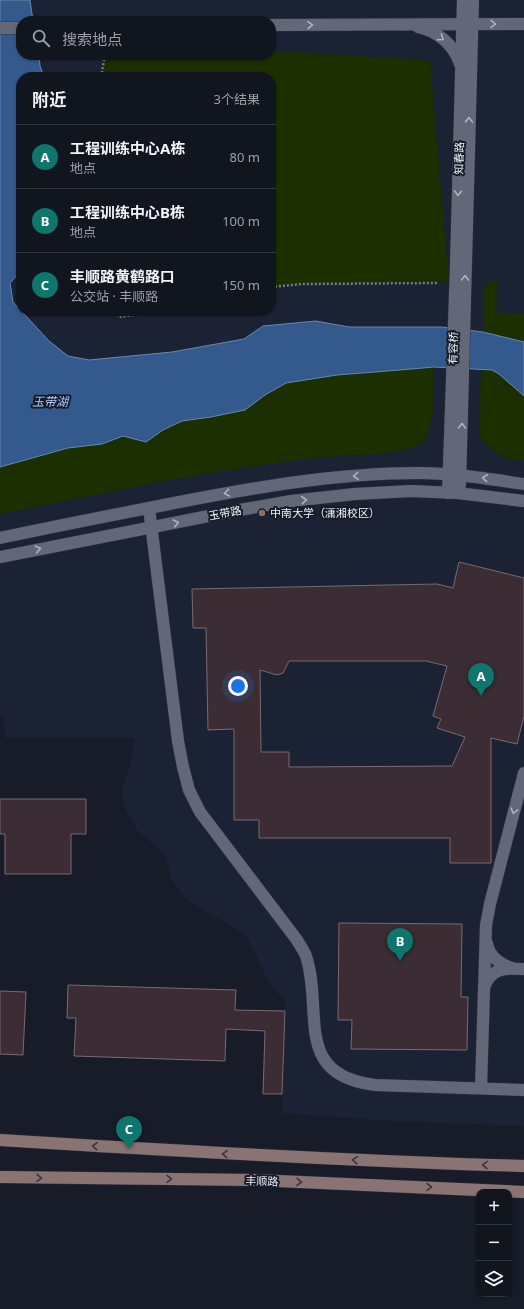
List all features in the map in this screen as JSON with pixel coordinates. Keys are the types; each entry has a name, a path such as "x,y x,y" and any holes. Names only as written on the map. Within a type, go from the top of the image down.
{"main road":[{"path":"0,1140 205,1153 524,1166"},
{"name":"丰顺路","path":"0,1177 255,1180 524,1192"}],"street":[{"name":"知春路","path":"459,317 455,282 461,68 468,24 463,0"},
{"path":"459,317 468,24 473,0"},
{"path":"407,24 422,27 438,35 448,43 457,53 461,68"},
{"path":"276,26 524,24"},
{"path":"0,28 16,28"},
{"name":"有容桥","path":"457,381 459,317"},
{"path":"448,493 448,475 457,381"},
{"path":"457,381 460,493"},
{"path":"0,538 252,488 308,480 371,474 420,473 460,476 524,484"},
{"name":"玉带路","path":"0,557 234,511 291,501 355,494 411,491 460,493 524,501"},
{"path":"149,508 174,713 182,767 189,790 200,812 297,940 305,955 312,986 316,1043 323,1057 332,1069 343,1078 358,1083 374,1085 524,1090"},
{"path":"481,1088 486,934 490,904 524,773"},
{"path":"486,934 487,947 494,958 505,965 519,969"},
{"path":"484,988 491,975 503,969 519,969"}],"path":[{"path":"102,72 104,60"},
{"path":"276,287 302,284 455,282"}],"shaded area":[{"name":"中南大学（潇湘校区）","path":"0,0 524,0 524,1126 392,1121 282,1113 285,1002 270,984 246,935 187,900 172,880 166,859 157,848 136,829 123,804 123,785 131,762 134,738 5,738 4,715 0,715"}],"green space":[{"path":"276,51 430,60 449,282 306,284 276,287 276,72 102,72 104,60 276,60"},
{"path":"497,280 496,313 524,314 524,342 483,332 483,287 489,282"},
{"path":"434,367 434,397 430,428 421,443 414,447 376,454 326,457 244,468 162,482 0,514 0,467 68,448 102,444 123,436 146,442 163,430 182,421 245,410 265,395 286,383 337,375"},
{"path":"481,369 492,370 499,374 524,396 524,460 504,458 491,449 479,437"}],"water":[{"name":"玉带湖","path":"0,0 30,0 32,16 16,16 16,60 39,60 42,72 16,72 16,276 10,283 13,302 16,305 16,316 26,316 49,341 68,356 89,360 172,352 244,339 263,326 316,321 349,327 441,327 483,332 524,342 524,396 499,374 492,370 434,367 337,375 286,383 265,395 245,410 182,421 163,430 146,442 123,436 102,444 68,448 0,467"}],"building":[{"path":"459,562 524,578 524,716 517,744 491,738 491,863 450,863 450,838 259,838 259,820 234,820 234,729 208,730 206,628 193,628 192,589 437,584 453,588","holes":["289,661 426,661 447,666 433,716 441,719 437,728 465,737 452,766 289,767 289,752 261,752 260,670 277,675 283,673"]},
{"path":"0,799 86,799 86,834 71,834 71,874 5,874 5,834 0,834"},
{"path":"339,923 462,924 461,997 468,997 467,1050 351,1049 352,1020 338,1020"},
{"path":"68,985 236,990 235,1010 285,1011 282,1094 263,1094 265,1031 226,1029 225,1061 74,1056 76,1018 67,1018"},
{"path":"0,991 26,992 23,1055 0,1054"}],"place":[{"name":"中南大学（潇湘校区）","path":"262,513"},
{"name":"工程训练中心A栋","path":"481,696"},
{"name":"工程训练中心B栋","path":"400,961"},
{"name":"丰顺路黄鹤路口","path":"129,1149"}]}
